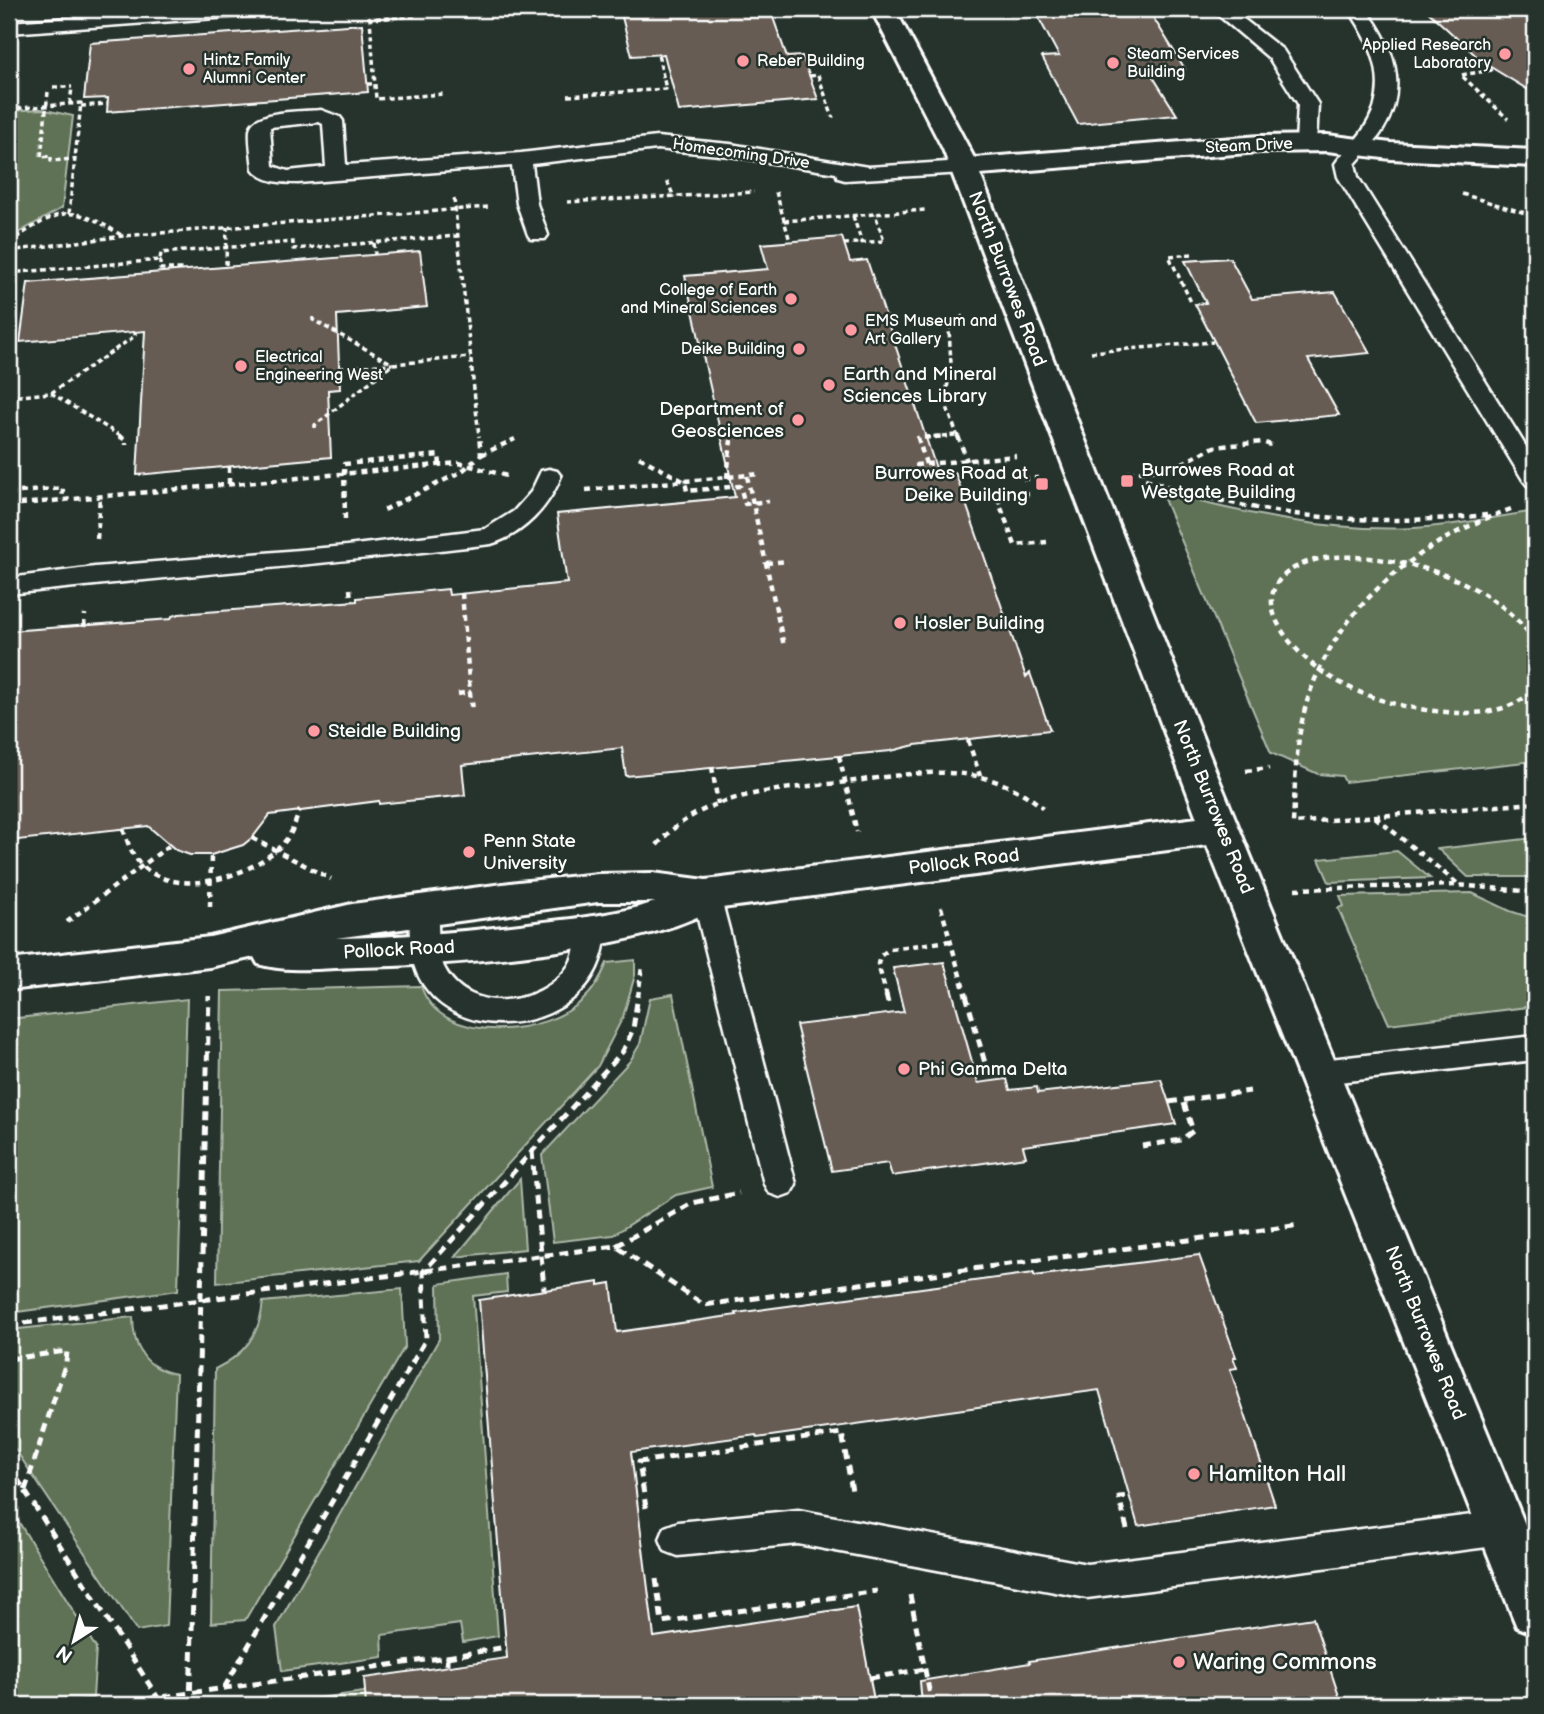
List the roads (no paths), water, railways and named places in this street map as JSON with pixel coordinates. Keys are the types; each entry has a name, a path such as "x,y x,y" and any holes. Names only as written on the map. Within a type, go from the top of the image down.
{"street":[{"name":"North Burrowes Road","path":"883,9 957,149 1222,829 1535,1609"},
{"name":"Steam Drive","path":"964,167 1260,144 1306,143 1535,158"},
{"name":"Pollock Road","path":"209,952 352,919 598,888 653,887 706,895 1222,829"},
{"name":"Pollock Road","path":"9,975 209,952 427,951 592,931 684,908 706,895"}],"lane":[{"path":"9,28 271,9"},
{"path":"1220,9 1276,54 1308,104 1306,143"},
{"path":"1357,9 1381,45 1388,66 1387,92 1378,121 1345,164 1348,177 1535,480"},
{"name":"Homecoming Drive","path":"336,172 578,153 660,158 778,176 817,177 862,171 964,167"},
{"path":"521,159 527,204 538,235"},
{"path":"9,586 95,575 360,552 491,536 522,516 542,495 549,476"},
{"path":"706,895 780,1184"},
{"path":"423,910 432,972 442,987 455,999 473,1008 496,1013 518,1012 539,1006 569,986 582,970 592,931"},
{"path":"1321,1072 1535,1048"},
{"path":"678,1539 798,1527 1087,1581 1503,1528"}],"place":[{"name":"Applied Research Laboratory","path":"1505,54"},
{"name":"Reber Building","path":"743,61"},
{"name":"Steam Services Building","path":"1113,63"},
{"name":"Hintz Family Alumni Center","path":"189,69"},
{"name":"College of Earth and Mineral Sciences","path":"791,299"},
{"name":"EMS Museum and Art Gallery","path":"851,330"},
{"name":"Deike Building","path":"799,349"},
{"name":"Electrical Engineering West","path":"241,366"},
{"name":"Earth and Mineral Sciences Library","path":"829,385"},
{"name":"Department of Geosciences","path":"798,420"},
{"name":"Burrowes Road at Westgate Building","path":"1127,481"},
{"name":"Burrowes Road at Deike Building","path":"1042,484"},
{"name":"Hosler Building","path":"900,623"},
{"name":"Steidle Building","path":"314,731"},
{"name":"Penn State University","path":"469,852"},
{"name":"Phi Gamma Delta","path":"904,1069"},
{"name":"Hamilton Hall","path":"1194,1474"},
{"name":"Waring Commons","path":"1179,1662"}]}
